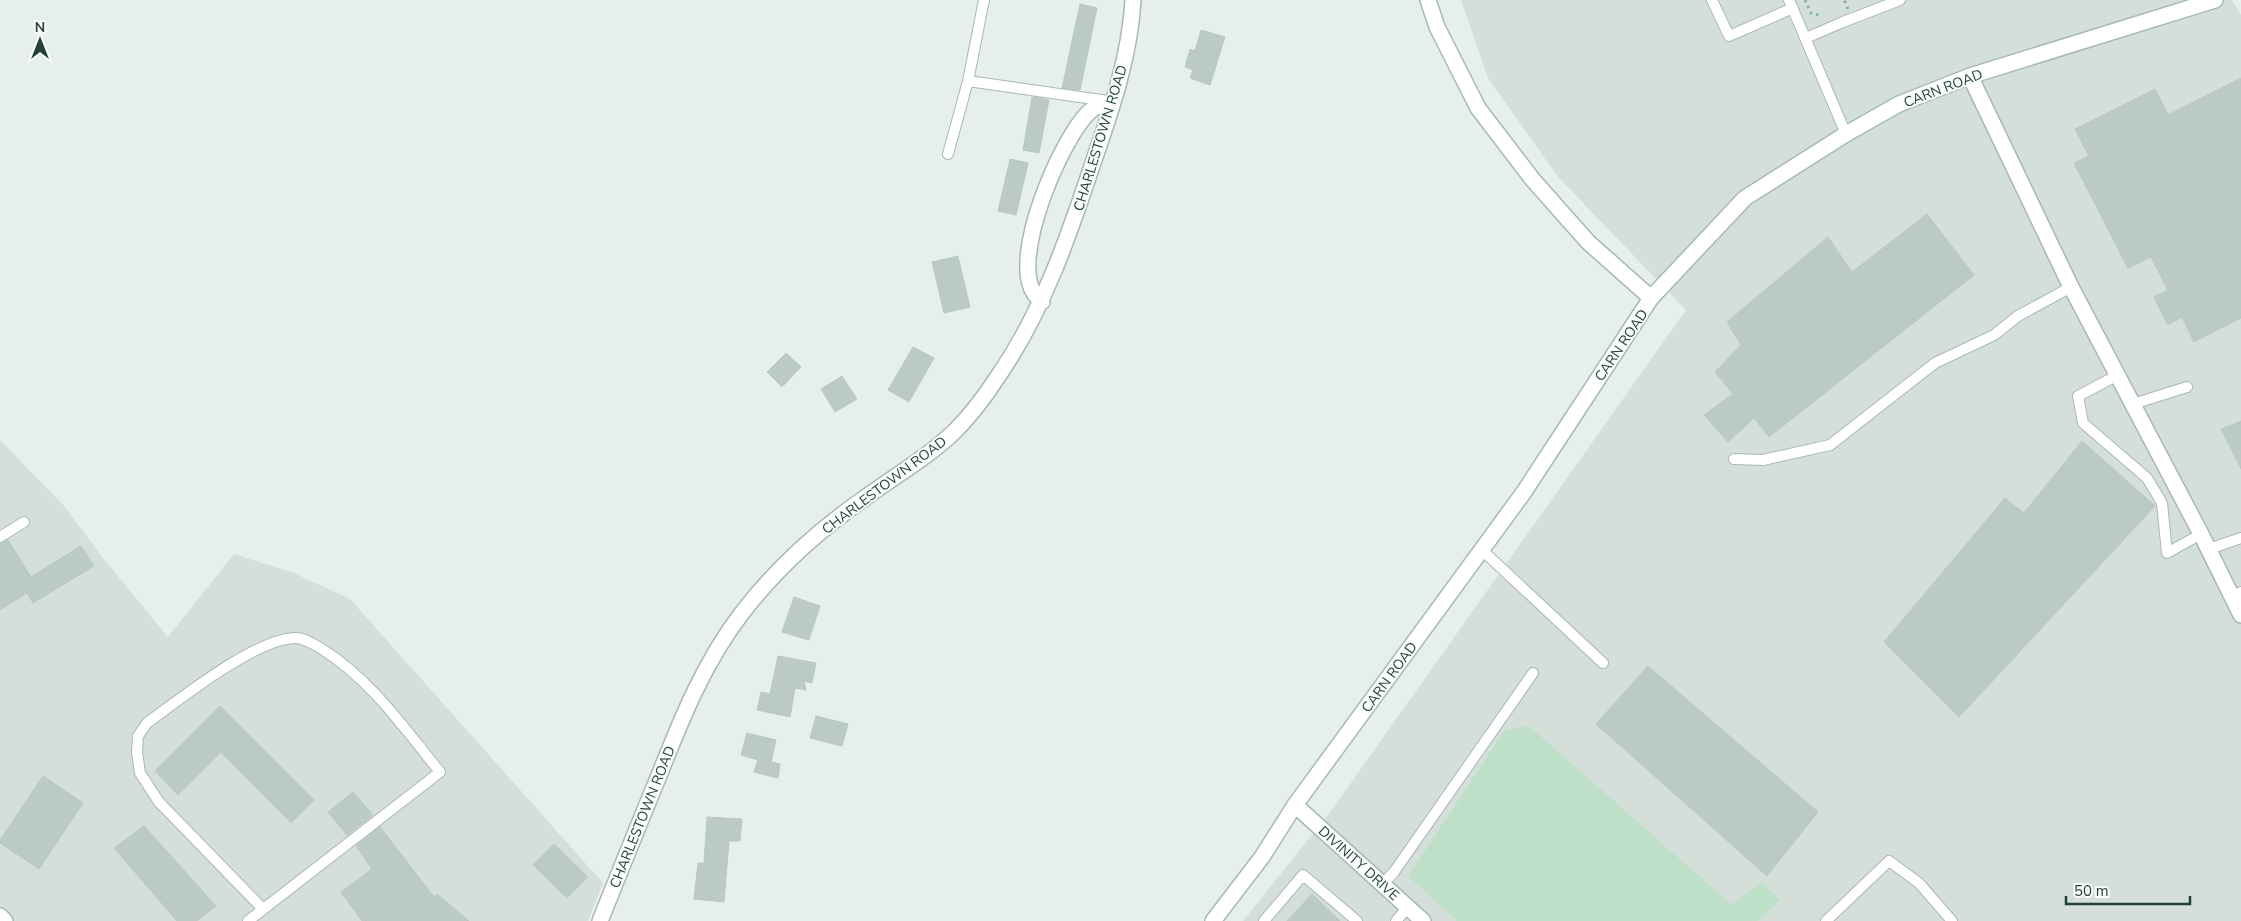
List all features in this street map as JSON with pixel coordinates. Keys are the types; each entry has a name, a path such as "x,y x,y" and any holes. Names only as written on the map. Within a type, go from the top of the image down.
{"street":[{"name":"CHARLESTOWN ROAD","path":"600,921 686,710 725,636 766,584 798,554 862,500 935,448 956,430 973,412 1018,346 1042,302 1059,262 1114,102 1130,34 1134,0"},
{"path":"1428,0 1437,27 1478,108 1533,180 1588,242 1651,298"},
{"name":"CARN ROAD","path":"1213,921 1262,857 1295,805 1524,492 1651,298 1745,198 1846,134 1899,104 1970,76 2215,0"},
{"path":"1970,76 2071,287 2209,549 2236,594 2241,615"},
{"path":"1042,302 1033,293 1029,262 1037,214 1051,174 1079,124 1090,111 1096,106 1114,102"},
{"name":"DIVINITY DRIVE","path":"1295,805 1423,921"},
{"path":"0,916 5,921"}],"lane":[{"path":"948,154 968,81 984,0"},
{"path":"1712,0 1729,36 1791,4 1846,134"},
{"path":"1806,38 1900,0"},
{"path":"968,81 1114,102"},
{"path":"1734,459 1763,460 1830,445 1935,363 1994,335 2018,316 2071,287"},
{"path":"2118,375 2078,396 2083,423 2147,478 2162,503 2167,554 2201,534"},
{"path":"2133,404 2187,387"},
{"path":"0,537 24,522"},
{"path":"2209,549 2241,538"},
{"path":"1482,550 1603,663"},
{"path":"248,921 440,772 384,703 340,660 313,644 296,637 280,641 246,655 147,723 138,736 137,752 140,773 159,802 263,909"},
{"path":"1382,884 1394,872 1532,673"},
{"path":"1826,921 1888,861 1919,883 1952,921"},
{"path":"1264,921 1303,876 1357,921"},
{"path":"1396,921 1408,907"}],"path":[{"path":"1806,0 1811,13 1828,18"},
{"path":"1843,12 1848,10 1845,2 1849,0"}],"shaded area":[{"path":"1461,0 2232,0 2241,15 2241,921 1243,921 1331,811 1686,310 1558,177 1488,78"},
{"path":"0,440 64,506 103,558 168,637 234,554 294,573 350,599 603,883 588,921 0,921"}],"green space":[{"path":"1529,726 1732,905 1761,882 1780,900 1758,921 1457,921 1408,876 1505,730"}],"building":[{"path":"1080,4 1097,8 1080,90 1062,88"},
{"path":"1201,30 1225,37 1210,85 1190,78 1193,70 1185,67 1190,49 1195,51"},
{"path":"2241,78 2241,318 2194,342 2182,317 2168,325 2154,297 2168,290 2151,257 2128,268 2074,163 2089,156 2075,129 2155,89 2168,115"},
{"path":"1032,97 1049,100 1039,153 1023,150"},
{"path":"1010,159 1028,163 1016,215 998,211"},
{"path":"1927,214 1974,275 1769,437 1754,418 1728,442 1704,415 1733,394 1715,372 1741,345 1727,322 1828,237 1852,272"},
{"path":"958,256 970,307 944,313 932,262"},
{"path":"913,347 934,358 909,402 888,390"},
{"path":"786,353 801,367 782,387 767,372"},
{"path":"842,376 857,399 835,412 821,389"},
{"path":"2241,421 2241,469 2221,429"},
{"path":"2082,441 2155,506 1959,717 1884,642 2005,498 2024,513"},
{"path":"8,540 31,577 81,546 94,566 33,603 27,593 0,610 0,544"},
{"path":"794,597 820,606 809,640 782,632"},
{"path":"778,656 816,663 812,683 804,681 806,690 795,688 790,717 757,710 761,692 770,694"},
{"path":"1648,666 1818,812 1767,876 1596,724"},
{"path":"220,706 314,800 291,823 221,752 178,795 155,771"},
{"path":"816,716 848,724 842,746 810,738"},
{"path":"747,733 776,740 771,762 780,764 778,778 754,772 758,760 741,755"},
{"path":"43,776 83,803 39,869 0,843 0,840"},
{"path":"353,792 373,815 347,835 328,812"},
{"path":"707,817 742,819 740,841 729,841 724,902 694,899 698,863 704,863"},
{"path":"144,826 216,906 197,921 177,921 114,848"},
{"path":"380,827 434,897 437,894 469,921 362,921 341,892 372,869 356,846"},
{"path":"554,844 588,877 567,898 533,865"},
{"path":"1312,894 1340,921 1287,921"}]}
